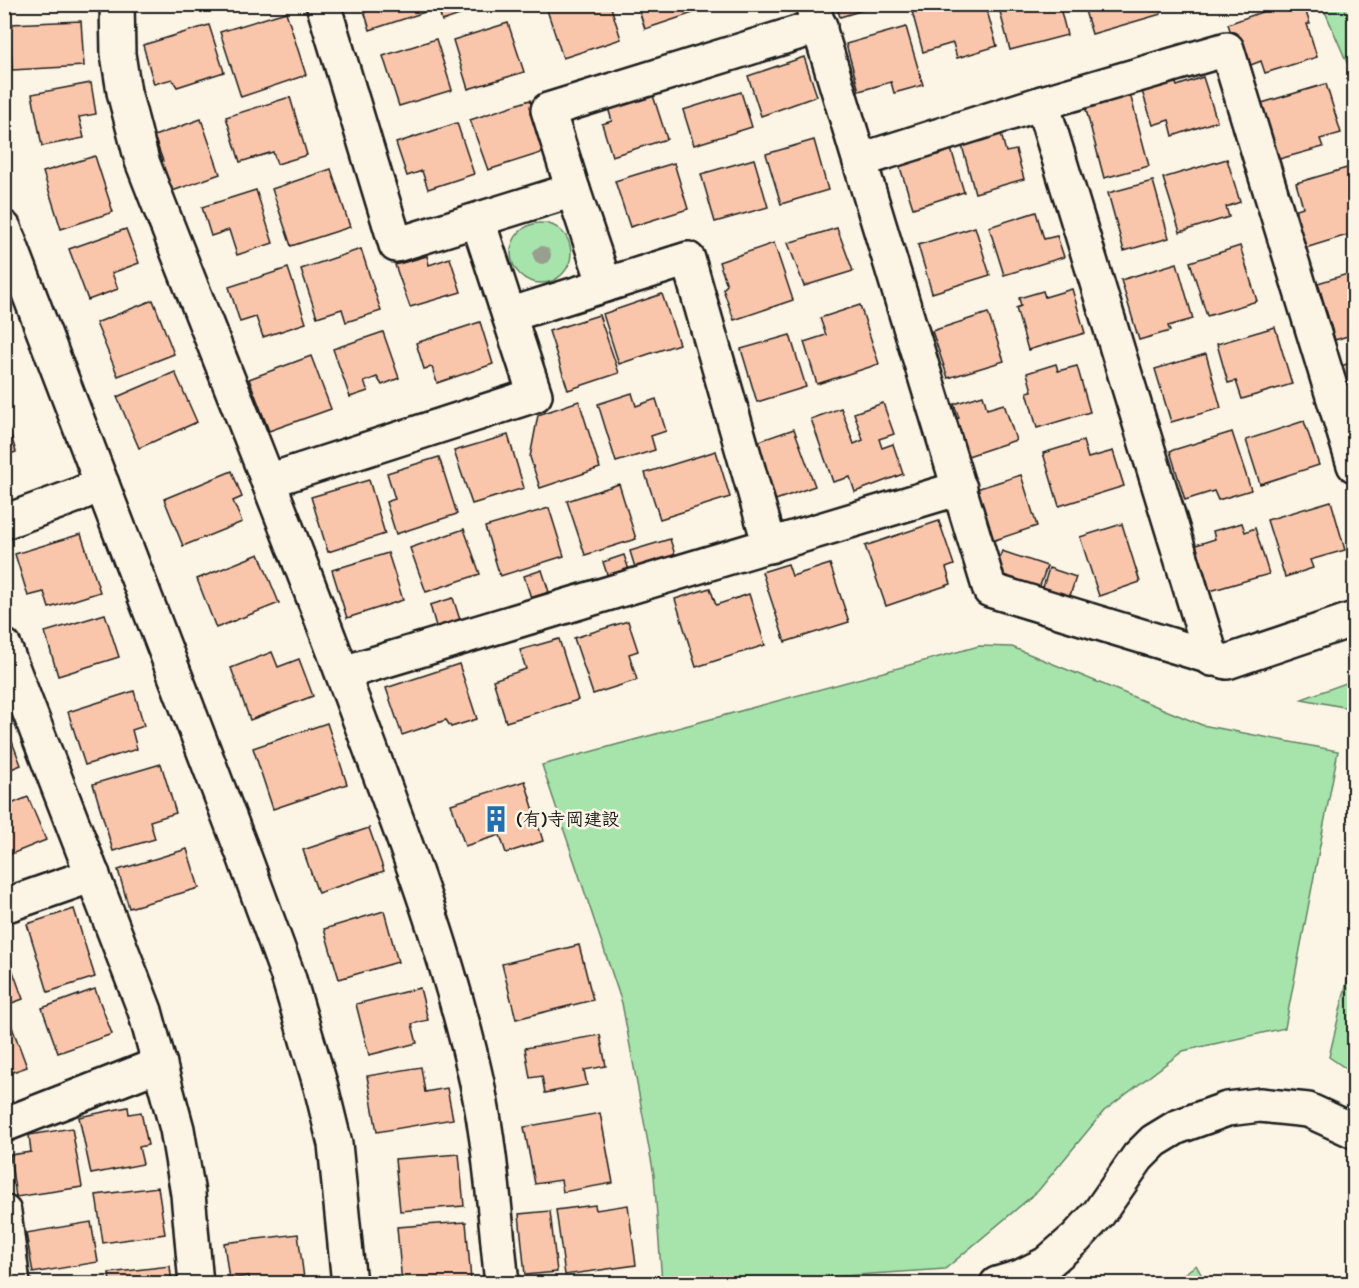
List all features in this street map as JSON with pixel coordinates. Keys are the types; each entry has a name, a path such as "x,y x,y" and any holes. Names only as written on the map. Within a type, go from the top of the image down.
{"street":[{"path":"117,4 118,54 124,92 142,161 343,673 419,879 459,1012 477,1085 489,1152 502,1284"},
{"path":"322,4 396,245 573,190"},
{"path":"605,285 548,110 816,15 990,590 1227,662 1354,619"},
{"path":"861,160 1042,103 1227,49 1354,465"},
{"path":"1042,103 1212,659"},
{"path":"268,481 535,395 478,221"},
{"path":"4,228 288,976 321,1086 335,1144 349,1284"},
{"path":"509,315 688,259 771,546"},
{"path":"4,522 102,484"},
{"path":"343,673 960,488"},
{"path":"4,646 145,1011 177,1129 188,1194 196,1284"},
{"path":"4,906 93,875"},
{"path":"4,1125 160,1064"},
{"path":"997,1284 1020,1277 1046,1264 1076,1238 1099,1213 1138,1157 1154,1141 1177,1127 1227,1109 1260,1105 1308,1110 1354,1131"},
{"path":"4,1212 13,1284"}],"green space":[{"path":"1316,5 1354,5 1354,79 1326,14"},
{"path":"541,223 558,228 566,236 571,253 566,270 558,278 541,283 524,278 516,270 511,253 516,236 524,228"},
{"path":"979,646 1012,647 1202,725 1338,751 1285,1028 1183,1051 1104,1111 1038,1191 945,1269 741,1283 662,1283 654,1175 622,1003 542,765"},
{"path":"1354,680 1354,709 1302,699"},
{"path":"1354,952 1354,1074 1329,1057"},
{"path":"1196,1265 1206,1283 1172,1283"}],"building":[{"path":"362,4 426,4 428,11 370,30"},
{"path":"437,4 492,4 442,21"},
{"path":"545,4 610,4 621,39 563,58"},
{"path":"637,4 697,4 699,11 645,29"},
{"path":"836,4 883,4 840,17"},
{"path":"910,4 985,4 997,46 957,58 953,43 923,52"},
{"path":"998,4 1059,4 1067,35 1010,50"},
{"path":"1083,4 1158,4 1161,14 1092,34"},
{"path":"1284,4 1299,4 1302,10 1305,9 1317,57 1265,73 1261,61 1243,68 1228,24"},
{"path":"286,12 306,75 241,97 220,32"},
{"path":"81,21 84,66 12,70 10,24"},
{"path":"508,23 524,72 468,89 453,40"},
{"path":"209,25 224,72 177,87 172,79 154,84 143,45"},
{"path":"906,27 923,85 894,93 891,82 859,91 846,44"},
{"path":"436,39 452,90 399,106 383,56"},
{"path":"804,57 817,96 761,116 748,76"},
{"path":"1203,77 1217,121 1173,136 1169,120 1153,125 1141,88 1174,78 1177,86"},
{"path":"91,83 96,114 79,117 84,138 42,146 32,94"},
{"path":"1326,84 1341,133 1320,139 1323,147 1272,161 1255,105"},
{"path":"650,86 667,139 612,156 602,124 612,121 606,101"},
{"path":"1129,90 1149,166 1104,178 1084,102"},
{"path":"741,92 752,127 694,145 683,110"},
{"path":"290,97 307,155 277,164 273,152 240,162 226,117"},
{"path":"530,100 547,151 488,170 470,120"},
{"path":"201,119 220,174 164,194 154,164 163,161 154,136"},
{"path":"457,123 474,174 428,189 422,171 407,176 396,143"},
{"path":"1000,130 1006,152 1016,150 1024,179 975,193 961,142"},
{"path":"814,140 828,190 781,204 766,154"},
{"path":"949,142 964,192 913,208 897,158"},
{"path":"95,156 113,212 61,229 43,172"},
{"path":"754,159 768,207 715,222 701,174"},
{"path":"1227,159 1240,202 1226,207 1229,217 1180,232 1163,178"},
{"path":"674,163 688,209 630,227 615,181"},
{"path":"1347,168 1354,192 1354,233 1302,249 1291,211 1303,207 1296,183"},
{"path":"331,169 350,227 291,246 272,189"},
{"path":"1153,181 1169,238 1124,251 1108,193"},
{"path":"256,190 273,243 237,255 229,230 211,236 202,207"},
{"path":"1036,212 1044,239 1057,236 1064,257 1004,275 989,227"},
{"path":"975,227 990,275 932,293 918,245"},
{"path":"837,228 853,271 804,286 788,243"},
{"path":"126,229 139,263 112,273 118,289 88,300 69,249"},
{"path":"774,243 793,300 734,320 723,289 727,285 719,262"},
{"path":"1240,246 1257,301 1207,316 1190,262"},
{"path":"361,249 381,311 346,322 342,309 317,317 301,269"},
{"path":"427,256 429,265 450,258 461,292 410,307 395,265"},
{"path":"1177,263 1193,319 1168,326 1170,331 1139,340 1121,280"},
{"path":"288,268 306,323 263,337 256,317 240,322 229,287"},
{"path":"1354,272 1354,334 1335,340 1318,283"},
{"path":"1072,289 1085,333 1028,350 1016,308 1021,306 1019,298 1043,291 1045,297"},
{"path":"662,294 679,344 619,364 603,314"},
{"path":"153,300 174,354 118,376 96,323"},
{"path":"860,305 879,364 817,384 804,342 826,335 820,318"},
{"path":"988,313 1004,361 948,378 932,331"},
{"path":"599,315 619,373 568,390 549,331"},
{"path":"480,322 493,364 437,383 432,367 424,369 416,343"},
{"path":"1275,327 1292,384 1242,399 1236,381 1228,383 1217,344"},
{"path":"383,332 399,378 382,385 377,377 364,382 368,391 350,397 333,349"},
{"path":"790,335 806,387 757,402 741,349"},
{"path":"1206,354 1221,408 1171,422 1155,369"},
{"path":"311,356 331,409 269,431 249,379"},
{"path":"1354,361 1354,414 1339,367"},
{"path":"1056,364 1058,371 1077,366 1090,412 1037,428 1027,392 1032,391 1027,373"},
{"path":"175,372 197,422 139,448 117,397"},
{"path":"632,393 636,406 656,399 666,431 651,436 655,450 616,462 598,404"},
{"path":"983,395 987,409 1004,404 1016,440 959,459 946,422 959,418 954,404"},
{"path":"579,401 600,468 540,488 530,457 538,415"},
{"path":"883,403 894,434 879,439 882,448 893,444 903,474 855,492 850,477 833,482 811,419 841,408 854,444 863,440 854,413"},
{"path":"4,412 16,452 4,456"},
{"path":"1304,421 1319,465 1260,484 1246,440"},
{"path":"794,429 815,486 767,503 748,445"},
{"path":"1232,432 1251,490 1218,500 1214,491 1185,500 1170,451"},
{"path":"508,435 524,488 472,504 454,451"},
{"path":"1083,441 1088,458 1113,451 1124,486 1059,506 1043,453"},
{"path":"716,451 730,497 660,519 645,473"},
{"path":"439,457 457,514 396,534 386,502 395,499 387,473"},
{"path":"232,471 242,497 233,501 242,522 183,546 164,499"},
{"path":"1021,475 1037,526 986,543 970,491"},
{"path":"369,480 385,534 328,552 311,497"},
{"path":"619,484 636,539 585,555 567,501"},
{"path":"1331,501 1345,550 1310,560 1313,568 1285,577 1267,520"},
{"path":"549,508 564,556 500,576 485,527"},
{"path":"939,521 954,565 946,568 951,584 886,606 865,546"},
{"path":"1242,523 1245,532 1255,528 1269,574 1210,591 1196,545 1215,539 1213,531"},
{"path":"1122,524 1140,582 1099,596 1080,537"},
{"path":"464,529 480,574 426,592 410,548"},
{"path":"81,534 100,592 49,608 44,592 28,596 15,554"},
{"path":"670,539 677,561 637,574 630,551"},
{"path":"1002,551 1047,566 1037,594 992,579"},
{"path":"388,553 403,600 347,618 332,570"},
{"path":"259,554 279,603 216,628 197,579"},
{"path":"624,555 631,576 610,583 603,562"},
{"path":"788,564 792,576 830,564 849,622 785,642 762,572"},
{"path":"1049,568 1076,577 1067,605 1040,597"},
{"path":"542,570 549,592 531,598 524,576"},
{"path":"710,588 716,605 749,594 765,645 696,667 675,599"},
{"path":"453,598 461,623 437,630 430,605"},
{"path":"105,614 119,657 58,676 45,632"},
{"path":"628,621 638,651 629,654 637,680 593,694 574,638"},
{"path":"559,639 578,700 506,722 493,680 526,669 520,650"},
{"path":"272,652 278,667 299,659 313,696 250,720 231,668"},
{"path":"459,664 477,719 451,727 446,720 402,735 386,688"},
{"path":"134,691 144,726 132,730 137,749 85,765 68,712"},
{"path":"4,721 21,765 4,772"},
{"path":"327,723 347,784 273,809 253,748"},
{"path":"161,764 176,813 150,821 155,839 113,851 93,784"},
{"name":"(有)寺岡建設","path":"525,781 543,841 506,853 500,835 465,846 451,804"},
{"path":"28,797 46,840 4,857 4,807"},
{"path":"369,828 384,871 318,893 303,850"},
{"path":"187,849 199,888 129,908 118,870"},
{"path":"74,909 95,977 48,992 27,924"},
{"path":"384,911 398,962 339,979 324,929"},
{"path":"579,945 593,1000 516,1019 502,964"},
{"path":"6,952 23,999 4,1006 4,953"},
{"path":"420,988 428,1020 412,1024 417,1043 369,1055 356,1004"},
{"path":"95,989 112,1034 58,1053 42,1008"},
{"path":"9,1019 27,1067 4,1075 4,1020"},
{"path":"600,1035 606,1066 584,1070 587,1085 545,1093 542,1076 530,1078 525,1048"},
{"path":"421,1067 425,1092 447,1088 453,1119 377,1132 367,1076"},
{"path":"128,1107 129,1114 141,1112 148,1145 139,1147 143,1164 91,1174 79,1117"},
{"path":"600,1113 613,1183 563,1192 561,1180 535,1184 524,1127"},
{"path":"72,1128 82,1187 16,1197 10,1155 31,1152 29,1135"},
{"path":"459,1154 464,1206 400,1211 395,1159"},
{"path":"158,1187 165,1234 103,1243 96,1195"},
{"path":"595,1205 596,1210 628,1205 636,1265 565,1275 556,1210"},
{"path":"550,1211 557,1272 525,1275 519,1214"},
{"path":"91,1222 98,1262 33,1273 26,1233"},
{"path":"466,1222 471,1280 402,1284 397,1227"},
{"path":"298,1234 304,1278 287,1280 288,1284 250,1284 249,1276 229,1279 224,1243"},
{"path":"170,1266 172,1284 110,1284 109,1273"}],"place":[{"name":"(有)寺岡建設","path":"496,819"}]}
